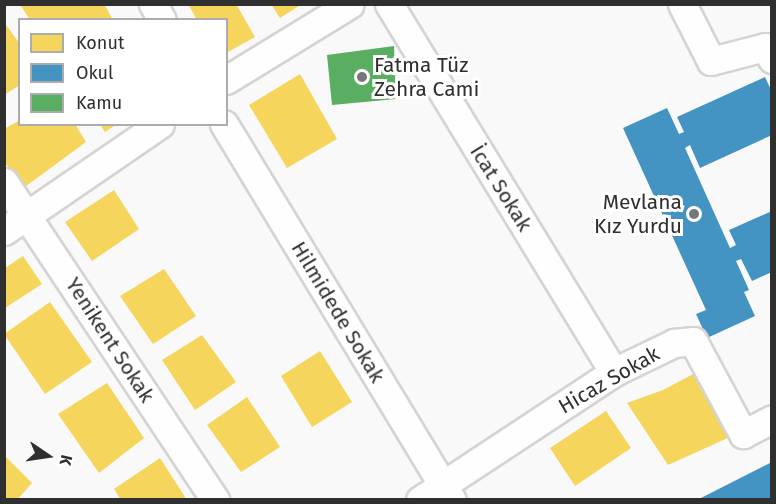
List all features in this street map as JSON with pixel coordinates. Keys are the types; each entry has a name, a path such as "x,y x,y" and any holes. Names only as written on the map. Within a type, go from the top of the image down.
{"street":[{"path":"153,4 161,18"},
{"path":"228,79 350,4"},
{"name":"İcat Sokak","path":"389,4 614,372"},
{"path":"682,4 711,61 769,50"},
{"path":"4,231 157,126"},
{"name":"Hilmidede Sokak","path":"225,126 448,492"},
{"name":"Yenikent Sokak","path":"4,182 29,216 214,500"},
{"name":"Hicaz Sokak","path":"420,500 448,492 614,372 674,343 693,341 743,434 771,419"}],"building: Konut":[{"path":"24,4 104,4 112,18 29,18 21,6"},
{"path":"188,4 236,4 255,37 228,52 228,18 196,18"},
{"path":"271,4 302,4 280,18"},
{"path":"4,22 18,41 18,86 4,95"},
{"path":"300,74 337,139 287,168 249,105"},
{"path":"18,121 18,126 76,126 86,142 22,189 4,161 4,129"},
{"path":"101,126 114,126 105,132"},
{"path":"114,190 139,229 92,261 65,222"},
{"path":"23,256 42,284 5,308 5,268"},
{"path":"164,269 196,316 153,344 120,296"},
{"path":"50,302 92,362 45,394 4,334"},
{"path":"202,335 236,382 195,410 162,360"},
{"path":"320,351 352,402 312,427 281,376"},
{"path":"697,372 730,437 668,465 627,403 663,390"},
{"path":"107,383 144,438 99,473 58,414"},
{"path":"247,397 280,447 241,472 207,425"},
{"path":"606,411 631,448 575,486 550,448"},
{"path":"5,456 32,483 17,500 5,500"},
{"path":"160,458 187,500 121,500 114,489"}],"building: Okul":[{"path":"765,77 772,92 772,135 700,168 690,145 685,148 730,248 736,245 729,230 772,211 772,272 752,281 741,259 736,261 749,290 744,292 755,316 707,338 696,314 706,310 623,128 667,108 679,134 684,132 677,117"},
{"path":"772,462 772,500 697,500"}],"building: Kamu":[{"name":"Fatma Tüz Zehra Cami","path":"394,46 396,99 332,105 327,55"}],"place":[{"name":"Fatma Tüz Zehra Cami","path":"362,77"},
{"name":"Mevlana Kız Yurdu","path":"694,214"}]}
